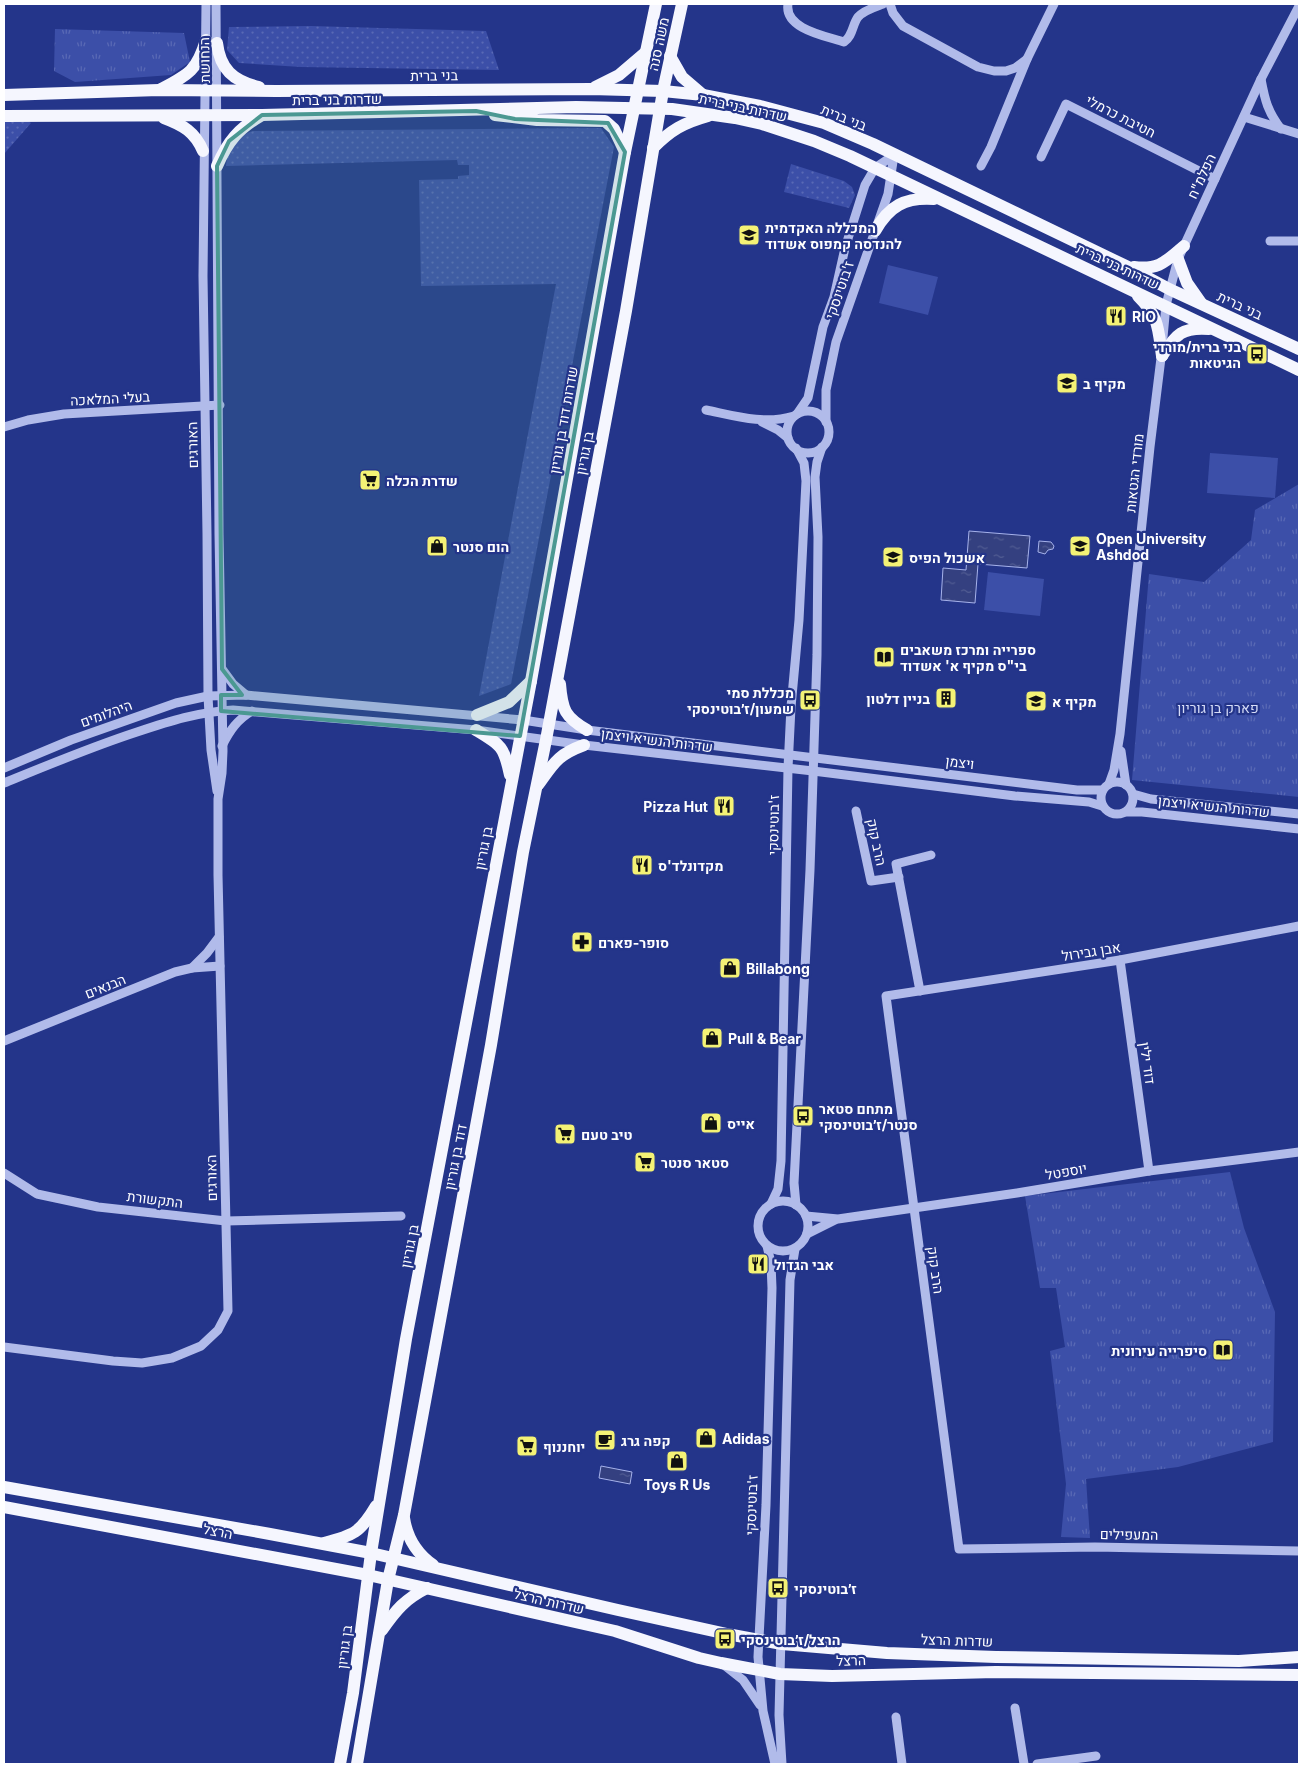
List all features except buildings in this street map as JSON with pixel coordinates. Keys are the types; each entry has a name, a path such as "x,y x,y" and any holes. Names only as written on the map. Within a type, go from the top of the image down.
{"main road":[{"name":"משה סנה","path":"637,90 656,4"},
{"name":"משה סנה","path":"660,109 682,4"},
{"path":"159,90 194,69 202,53 212,41 222,63 232,75 244,83 276,91"},
{"path":"592,89 619,75 646,52"},
{"path":"670,56 682,77 703,95"},
{"path":"592,89 663,91"},
{"name":"בני ברית","path":"276,91 592,89"},
{"name":"שדרות בני ברית","path":"4,95 159,90 276,91"},
{"name":"שדרות דוד בן גוריון","path":"520,736 637,90"},
{"name":"בני ברית","path":"663,91 703,95 760,106 824,123 894,155"},
{"name":"שדרות בני ברית","path":"204,115 476,111 541,108 634,108 713,114 762,124 832,149 875,168 1299,370"},
{"path":"653,148 660,109"},
{"path":"476,111 515,118 604,122 614,129 625,152"},
{"path":"653,148 680,125 713,114"},
{"path":"157,115 187,128 196,138 203,151"},
{"path":"4,116 204,115"},
{"path":"217,166 225,148 234,135 262,115"},
{"name":"בן גוריון","path":"559,669 611,390 653,148"},
{"name":"שדרות בני ברית","path":"894,155 1169,288"},
{"path":"875,231 882,218 890,210 904,202 920,198 939,199"},
{"path":"1128,267 1147,269 1162,265 1184,246"},
{"path":"1178,259 1187,284 1200,303"},
{"name":"בני ברית","path":"1169,288 1299,349"},
{"path":"1133,290 1148,306 1156,319 1162,356"},
{"path":"1162,356 1174,338 1185,330 1196,328 1213,330"},
{"path":"546,740 559,669"},
{"path":"559,669 562,700 566,711 571,720 587,730"},
{"path":"477,715 509,702 531,681"},
{"path":"476,730 498,743 503,750 511,782"},
{"name":"בן גוריון","path":"340,1764 353,1693 371,1554 406,1339 520,736"},
{"name":"דוד בן גוריון","path":"388,1580 404,1515 491,1045 535,789 546,740"},
{"path":"535,789 558,758 567,751 584,745"},
{"name":"הרצל","path":"4,1487 393,1559"},
{"path":"320,1544 343,1538 359,1530 380,1500"},
{"name":"הרצל","path":"4,1507 368,1575 427,1588"},
{"path":"404,1515 405,1528 416,1550 437,1568"},
{"path":"393,1559 437,1568"},
{"name":"שדרות הרצל","path":"437,1568 758,1641 782,1644 887,1653 996,1657 1239,1661 1299,1657"},
{"path":"357,1764 388,1580"},
{"path":"380,1633 397,1608 411,1596 427,1588"},
{"name":"שדרות הרצל","path":"427,1588 615,1631 721,1664 780,1674"},
{"name":"הרצל","path":"780,1674 832,1676 1004,1672 1299,1675"}],"street":[{"name":"הנחושת","path":"206,4 212,41"},
{"name":"הנחושת","path":"216,4 212,41 211,90 218,115"},
{"path":"788,4 787,10 792,20 803,28 844,42 848,39 857,18 866,11 883,4"},
{"path":"890,4 892,13 903,26 986,70 1015,68 1027,59"},
{"path":"981,166 1027,59 1054,4"},
{"name":"הפלמ\"ח","path":"1169,288 1178,259 1261,79 1299,6"},
{"path":"1261,79 1264,98 1270,114 1281,129"},
{"name":"האורגים","path":"211,90 204,115 203,151 208,712 212,768 218,799"},
{"name":"חטיבת כרמלי","path":"1041,157 1066,104 1215,179"},
{"name":"האורגים","path":"4,1347 142,1363 172,1358 201,1346 218,1330 228,1311 218,875 218,799 222,773 222,669 219,534 218,115"},
{"path":"1244,117 1299,134"},
{"name":"ז'בוטינסקי","path":"796,415 808,398 818,346 834,297 844,248 865,184 875,168 894,155"},
{"name":"ז'בוטינסקי","path":"826,422 826,390 834,350 888,194 894,155"},
{"path":"1270,241 1299,241"},
{"name":"מורדי הגטאות","path":"1106,787 1114,770 1120,734 1150,447 1169,288"},
{"name":"בעלי המלאכה","path":"4,427 28,420 64,414 220,405"},
{"path":"706,410 757,420 770,425 788,438 801,451 809,452 822,447"},
{"path":"757,420 779,420 803,412 812,412 820,415 826,422 828,435 817,462 815,477 818,552 817,655 800,1086 794,1182 796,1205"},
{"path":"788,438 788,426 796,415"},
{"name":"ז'בוטינסקי","path":"771,1204 778,1188 781,1161 788,755 799,620 806,481 804,463 796,448"},
{"path":"222,669 233,684 246,695"},
{"name":"היהלומים","path":"4,768 117,723 176,703 221,695"},
{"name":"שדרות הנשיא ויצמן","path":"221,695 246,695 477,715 814,758"},
{"path":"222,746 235,724 252,711"},
{"name":"שדרות הנשיא ויצמן","path":"208,712 252,711 476,730 584,745 1015,796 1089,802 1102,806"},
{"name":"היהלומים","path":"4,783 90,748 181,718 208,712"},
{"name":"מורדי הגטאות","path":"1120,734 1122,765 1126,785"},
{"name":"ויצמן","path":"814,758 1078,790 1106,787"},
{"path":"1118,782 1126,785 1132,794 1133,802 1126,812 1118,815 1105,810 1100,798 1106,787 1118,782"},
{"name":"שדרות הנשיא ויצמן","path":"1132,794 1151,799 1299,814"},
{"name":"הרב קוק","path":"856,811 871,881 898,878"},
{"name":"שדרות הנשיא ויצמן","path":"1126,812 1299,828"},
{"name":"הרב קוק","path":"920,991 896,864 931,855"},
{"name":"אבן גבירול","path":"886,996 1120,960 1299,926"},
{"path":"192,968 207,953 219,936"},
{"name":"דוד ילין","path":"1120,960 1149,1170"},
{"name":"הבנאים","path":"4,1042 175,972 192,968 220,966"},
{"name":"הרב קוק","path":"886,996 959,1549"},
{"name":"יוספטל","path":"806,1216 838,1219 1017,1193 1149,1170 1299,1152"},
{"name":"התקשורת","path":"4,1173 37,1194 98,1207 226,1221 401,1216"},
{"path":"782,1201 796,1205 806,1216 808,1227 804,1241 795,1249 781,1252 767,1246 759,1235 758,1222 764,1210 771,1204 782,1201"},
{"name":"יוספטל","path":"807,1234 838,1219"},
{"name":"ז'בוטינסקי","path":"767,1246 771,1263 772,1288 766,1505 758,1670 763,1711 775,1764"},
{"path":"782,1764 779,1715 780,1674 790,1280 795,1249"},
{"name":"המעפילים","path":"959,1549 1095,1547 1299,1551"},
{"path":"721,1664 743,1680 763,1711"},
{"path":"1015,1708 1024,1764"},
{"path":"896,1717 902,1764"},
{"path":"1037,1764 1096,1756"}],"highlighted area":[{"path":"476,111 515,119 608,123 625,152 520,736 221,711 221,695 242,695 222,669 217,166 229,141 262,115"}],"green space":[{"path":"311,26 486,31 499,70 301,67 239,63 227,50 229,27"},
{"path":"55,29 184,33 190,62 171,75 75,82 54,71"},
{"path":"4,116 21,116 31,123 4,154"},
{"path":"601,128 614,147 511,684 479,696 556,284 421,286 419,180 458,179 458,176 469,175 469,165 458,165 457,160 226,166 227,161 235,144 243,136 253,131"},
{"path":"791,164 844,181 852,187 855,195 849,208 784,192"},
{"path":"888,265 938,277 928,315 879,303"},
{"path":"1210,453 1278,458 1275,498 1207,493"},
{"name":"פארק בן גוריון","path":"1299,484 1299,797 1132,780 1149,574 1204,582 1251,540 1255,510"},
{"path":"988,572 1044,579 1040,616 984,610"},
{"path":"1230,1172 1244,1228 1275,1312 1273,1442 1178,1467 1086,1479 1090,1538 1061,1537 1066,1484 1050,1351 1065,1347 1056,1288 1040,1288 1025,1196"}],"water":[{"path":"969,531 1030,536 1027,568 978,564 975,603 941,600 943,568 966,570"},
{"path":"1039,541 1051,542 1054,546 1053,549 1048,550 1045,554 1038,552"},
{"path":"601,1466 632,1472 630,1484 599,1478"}],"place":[{"name":"המכללה האקדמית להנדסה קמפוס אשדוד","path":"749,235"},
{"name":"RIO","path":"1116,316"},
{"name":"בני ברית/מורדי הגיטאות","path":"1257,354"},
{"name":"מקיף ב","path":"1067,383"},
{"name":"שדרת הכלה","path":"370,480"},
{"name":"הום סנטר","path":"437,546"},
{"name":"Open University Ashdod","path":"1080,546"},
{"name":"אשכול הפיס","path":"893,557"},
{"name":"ספרייה ומרכז משאבים בי\"ס מקיף א' אשדוד","path":"884,657"},
{"name":"בניין דלטון","path":"946,698"},
{"name":"מכללת סמי שמעון/ז׳בוטינסקי","path":"810,700"},
{"name":"מקיף א","path":"1036,701"},
{"name":"Pizza Hut","path":"724,806"},
{"name":"מקדונלד'ס","path":"642,865"},
{"name":"סופר-פארם","path":"582,942"},
{"name":"Billabong","path":"730,968"},
{"name":"Pull & Bear","path":"712,1038"},
{"name":"מתחם סטאר סנטר/ז׳בוטינסקי","path":"803,1116"},
{"name":"אייס","path":"711,1123"},
{"name":"טיב טעם","path":"565,1134"},
{"name":"סטאר סנטר","path":"645,1162"},
{"name":"אבי הגדול","path":"758,1264"},
{"name":"סיפרייה עירונית","path":"1223,1350"},
{"name":"Adidas","path":"706,1438"},
{"name":"קפה גרג","path":"605,1440"},
{"name":"יוחננוף","path":"527,1446"},
{"name":"Toys R Us","path":"677,1461"},
{"name":"ז׳בוטינסקי","path":"778,1588"},
{"name":"הרצל/ז׳בוטינסקי","path":"725,1639"}]}
